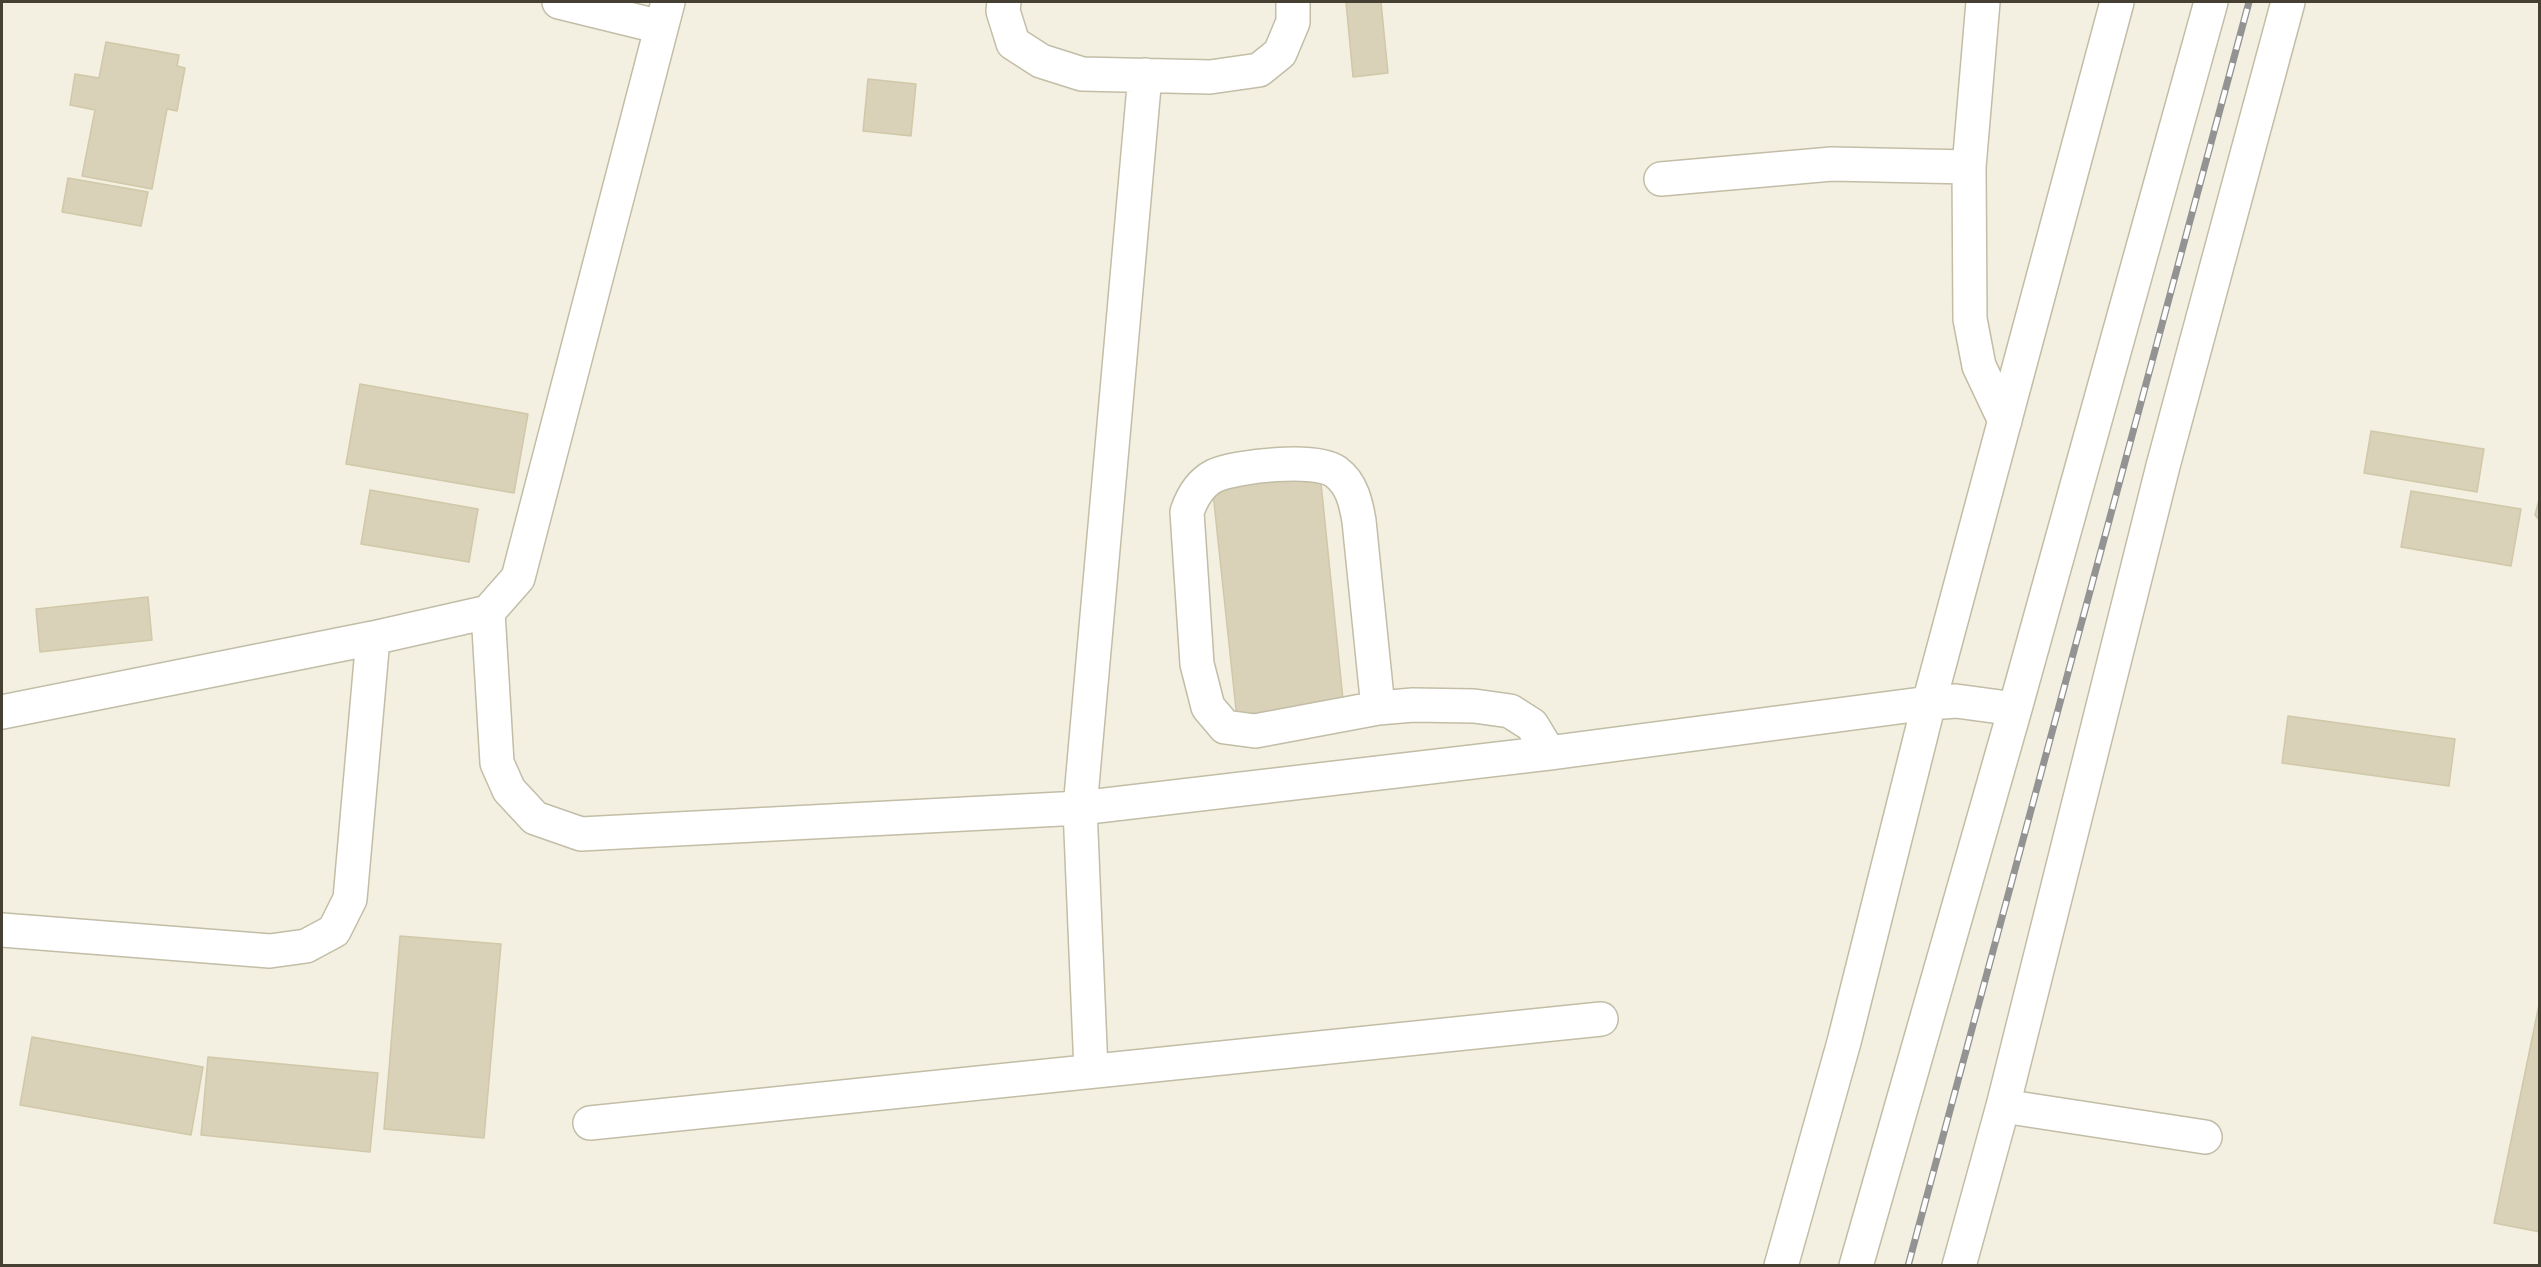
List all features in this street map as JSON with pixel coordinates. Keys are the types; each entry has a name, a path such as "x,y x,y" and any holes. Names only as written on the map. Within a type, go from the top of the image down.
{"street":[{"path":"2,712 373,638 488,612 518,578 664,14 559,2"},
{"path":"1004,2 1003,12 1013,43 1041,61 1082,74 1210,77 1259,70 1280,53 1293,22 1293,2"},
{"path":"1983,2 1969,167 1970,319 1979,366 2005,421"},
{"path":"1781,1266 1943,702 2005,421 2117,2"},
{"path":"1856,1266 2004,707 2211,2"},
{"path":"1959,1266 2002,1106 2163,466 2288,2"},
{"path":"1091,1071 1080,808 1145,75"},
{"path":"1661,179 1832,164 1969,167"},
{"path":"1378,708 1359,521 1354,494 1336,471 1308,463 1237,468 1212,477 1194,492 1186,512 1197,664 1208,707 1225,727 1255,731 1378,708 1413,705 1474,706 1510,711 1532,725 1549,753"},
{"path":"488,612 497,763 509,790 535,818 581,834 1080,808 1549,753 1943,702 2004,707"},
{"path":"2,930 270,951 306,946 334,931 350,899 373,638"},
{"path":"590,1123 1601,1019"},
{"path":"2002,1106 2205,1137"}],"building":[{"path":"1346,2 1381,2 1388,73 1353,77"},
{"path":"106,42 179,55 177,66 185,68 177,111 167,109 152,189 82,176 95,110 70,105 75,74 99,78"},
{"path":"868,79 916,84 911,136 863,131"},
{"path":"68,178 148,192 141,226 62,212"},
{"path":"360,384 528,414 514,493 346,464"},
{"path":"2371,431 2484,449 2477,492 2364,473"},
{"path":"1320,473 1344,709 1237,719 1212,484"},
{"path":"370,490 478,509 469,562 361,544"},
{"path":"2411,491 2521,509 2511,566 2401,547"},
{"path":"2540,496 2540,521 2535,515"},
{"path":"148,597 152,640 40,652 36,609"},
{"path":"2288,716 2455,739 2449,786 2282,763"},
{"path":"400,936 501,944 484,1138 384,1129"},
{"path":"2540,1000 2540,1232 2494,1223"},
{"path":"32,1037 203,1067 191,1135 20,1105"},
{"path":"208,1057 378,1073 370,1152 201,1135"}],"railway":[{"path":"1908,1266 2249,2"}]}
